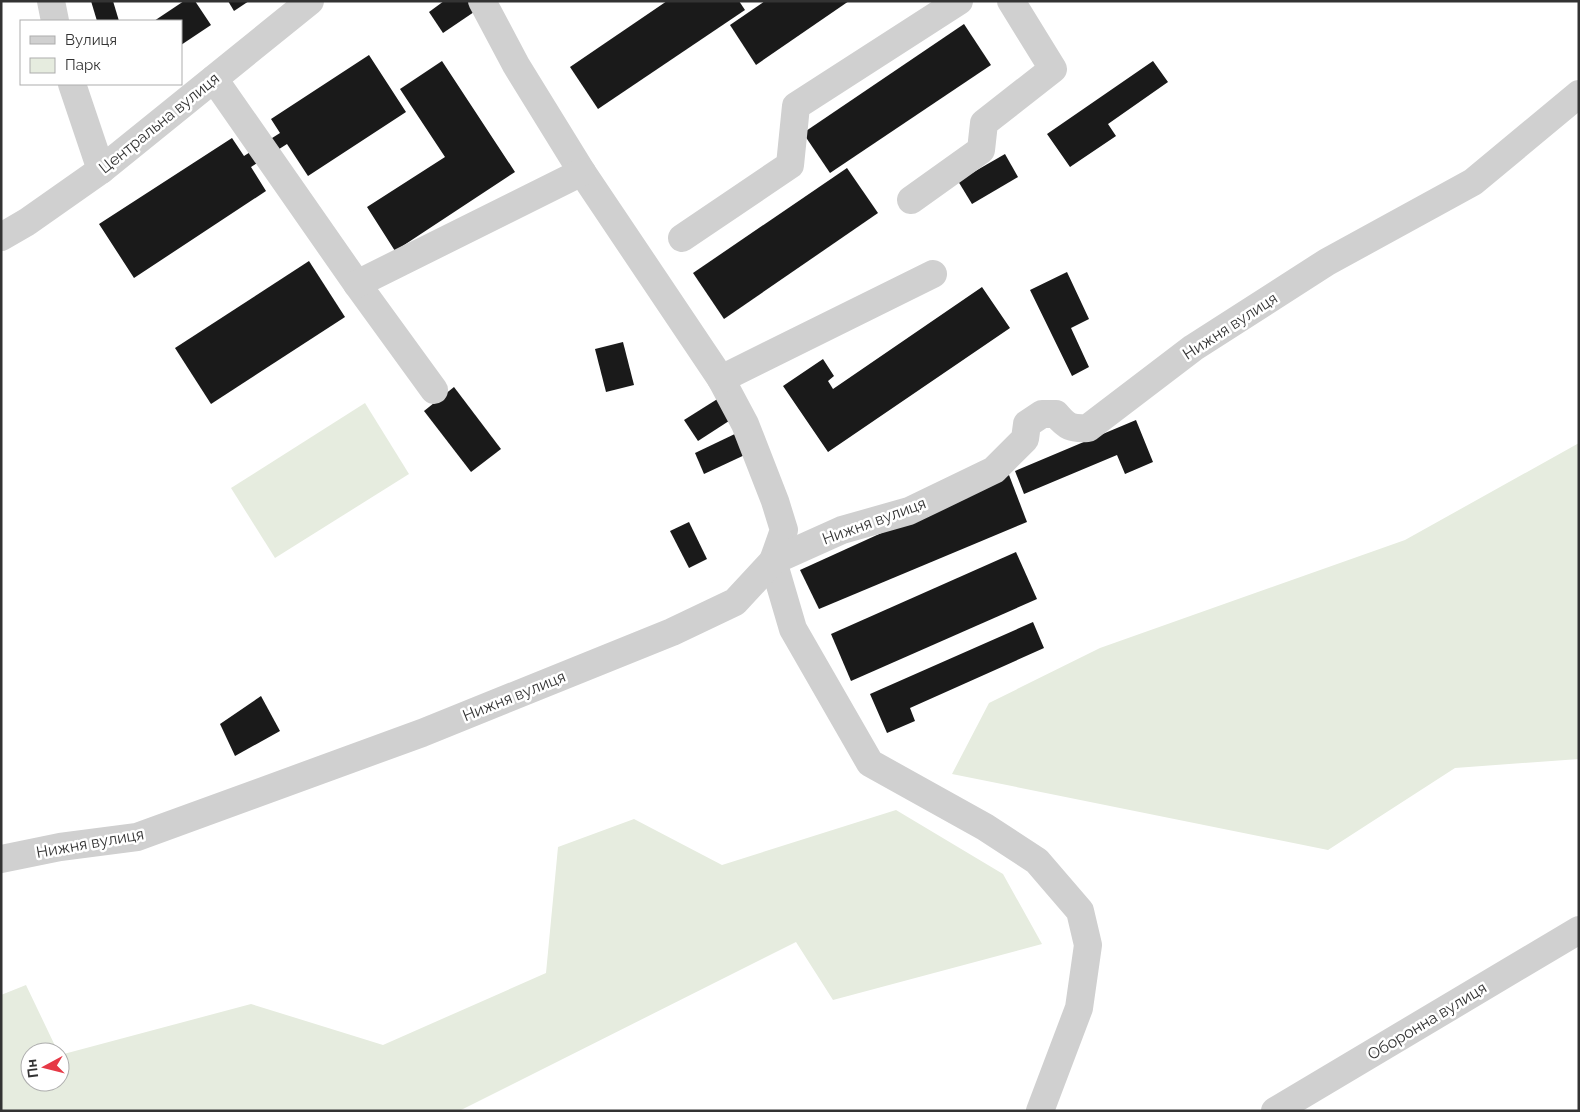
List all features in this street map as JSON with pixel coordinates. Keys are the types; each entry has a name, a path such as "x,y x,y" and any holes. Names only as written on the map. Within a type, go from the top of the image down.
{"street":[{"path":"51,1 55,20"},
{"name":"Центральна вулиця","path":"1,237 27,222 101,170 310,1"},
{"path":"482,1 516,64 582,172 721,379 744,424 775,501 784,530 773,561 793,629 870,763 985,827 1037,861 1080,911 1088,945 1078,1008 1040,1111"},
{"path":"682,238 790,165 796,106 959,1"},
{"path":"911,200 981,150 984,123 1053,69 1011,1"},
{"path":"214,79 357,284 434,390"},
{"path":"72,85 101,170"},
{"name":"Нижня вулиця","path":"1,859 60,847 137,837 422,733 672,632 735,602 773,561 842,530 909,511 994,470 1025,439 1027,424 1042,414 1056,414 1067,426 1078,429 1088,428 1193,348 1311,273 1473,182 1579,94"},
{"path":"357,284 582,172"},
{"path":"721,379 933,274"},
{"name":"Оборонна вулиця","path":"1275,1111 1579,930"}],"green space":[{"path":"365,403 409,474 275,558 231,488"},
{"path":"1579,443 1579,759 1455,768 1328,850 952,774 989,703 1100,648 1405,540"},
{"path":"896,810 1003,874 1042,944 833,1000 796,942 459,1111 1,1111 1,995 26,985 53,1042 20,1042 20,1092 70,1092 70,1052 251,1004 383,1045 546,973 558,847 634,819 722,865"}],"building":[{"path":"91,1 113,1 119,20 97,20"},
{"path":"184,1 195,1 211,25 182,44 182,20 156,20"},
{"path":"228,1 249,1 234,11"},
{"path":"444,1 468,1 474,12 443,33 429,12"},
{"path":"667,1 739,1 745,10 598,109 570,67"},
{"path":"765,1 849,1 756,65 730,25"},
{"path":"964,24 991,65 830,173 803,133"},
{"path":"369,55 406,112 308,176 287,144 251,167 266,191 134,278 99,224 232,138 244,156 280,133 271,119"},
{"path":"442,61 515,172 395,251 367,207 445,157 400,89"},
{"path":"1153,61 1168,82 1108,124 1116,136 1070,167 1047,134"},
{"path":"1005,154 1018,177 972,204 958,181"},
{"path":"847,168 878,213 724,319 693,273"},
{"path":"309,261 345,317 211,404 175,348"},
{"path":"1067,272 1089,319 1071,328 1089,367 1072,376 1030,290"},
{"path":"982,287 1010,328 828,452 783,386 823,359 834,376 828,381 833,389"},
{"path":"623,342 634,385 606,392 595,349"},
{"path":"454,387 501,449 471,472 424,411"},
{"path":"719,398 732,419 698,441 684,420"},
{"path":"1136,420 1153,462 1125,474 1117,455 1024,494 1015,471"},
{"path":"739,432 749,453 704,474 695,453"},
{"path":"1009,475 1027,522 819,609 800,570"},
{"path":"689,522 707,559 689,568 670,531"},
{"path":"1016,552 1037,599 851,681 831,634"},
{"path":"1033,622 1044,648 910,708 915,721 887,733 870,694"},
{"path":"261,696 280,731 235,756 220,724"}]}
